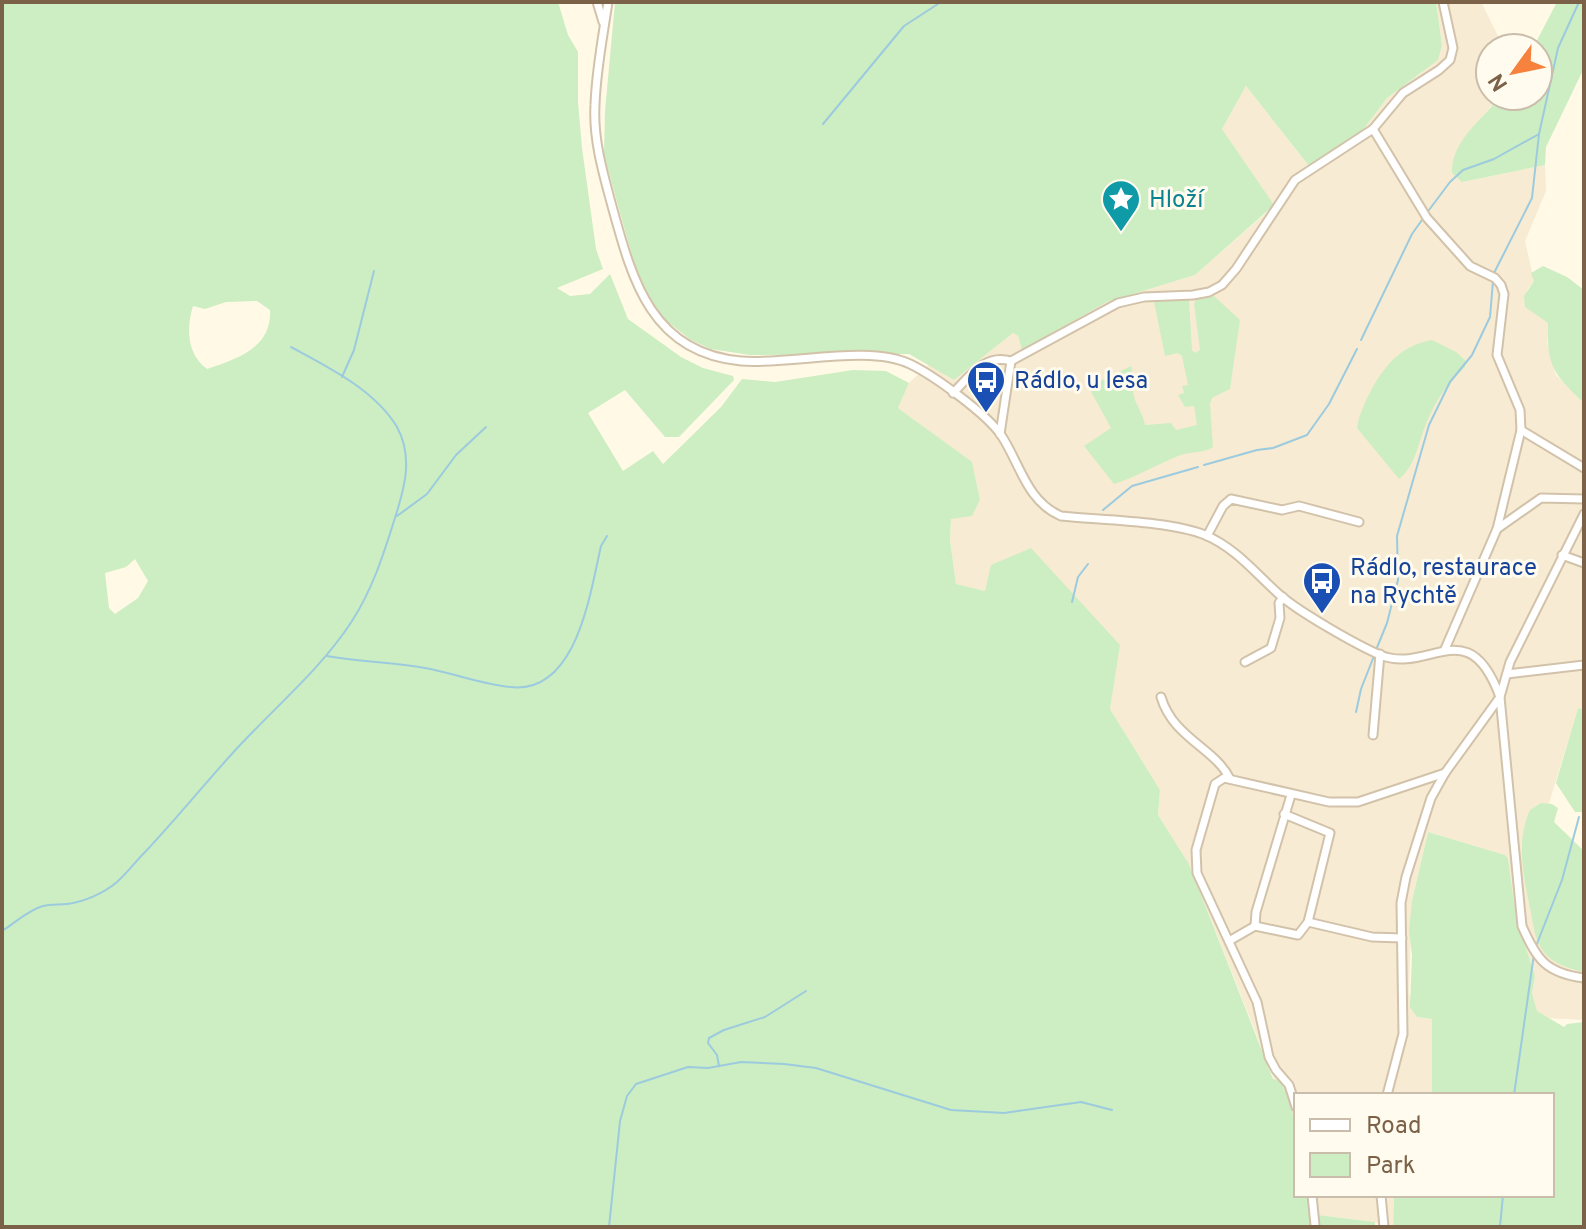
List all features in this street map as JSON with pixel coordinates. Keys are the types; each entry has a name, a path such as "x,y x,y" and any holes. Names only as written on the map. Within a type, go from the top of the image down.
{"street":[{"path":"597,2 604,28"},
{"path":"608,2 595,104 597,142 638,291 668,329 704,352 742,361 782,363 881,355 910,364 953,393 1000,434 1030,490 1052,512 1061,516 1168,527 1207,536 1238,555 1283,597 1380,654 1404,658 1456,649 1473,657 1490,670 1500,697 1522,926 1533,951 1548,967 1584,978"},
{"path":"953,393 986,362 1002,358 1011,361 1118,303 1144,297 1193,295 1222,285 1295,180 1373,129 1403,93 1450,60 1453,48 1443,2"},
{"path":"1373,129 1427,218 1470,266 1495,278 1504,294 1497,355 1520,410 1521,430 1497,529 1445,649"},
{"path":"1000,434 1011,361"},
{"path":"1521,430 1584,468"},
{"path":"1497,529 1541,498 1584,499"},
{"path":"1207,536 1223,506 1231,499 1282,510 1299,506 1359,522"},
{"path":"1388,1093 1403,1034 1401,903 1431,798 1445,773 1500,697 1507,674 1584,514"},
{"path":"1562,555 1584,563"},
{"path":"1245,662 1271,648 1280,618 1279,603 1283,597"},
{"path":"1373,735 1380,654"},
{"path":"1507,674 1584,665"},
{"path":"1161,697 1174,722 1225,770 1230,779"},
{"path":"1294,1101 1289,1085 1269,1057 1257,1002 1197,873 1196,850 1215,784 1224,778 1329,802 1358,802 1445,773"},
{"path":"1255,926 1256,912 1291,795"},
{"path":"1229,941 1255,926 1298,935 1308,922 1330,833 1284,814"},
{"path":"1308,922 1372,937 1402,938"},
{"path":"1312,1197 1315,1225"},
{"path":"1381,1197 1384,1227"}],"shaded area":[{"path":"1481,2 1496,32 1474,32 1474,112 1486,112 1475,125 1462,182 1545,165 1546,191 1525,241 1534,281 1527,290 1548,323 1547,343 1556,375 1584,403 1584,710 1578,708 1531,863 1584,963 1584,1020 1546,1018 1537,1012 1532,993 1535,976 1516,917 1508,858 1428,832 1412,901 1409,993 1417,1017 1432,1019 1432,1091 1294,1093 1294,1125 1279,1080 1274,1079 1189,864 1158,815 1160,790 1110,709 1119,644 985,591 956,584 950,540 951,518 980,500 972,463 898,408 909,383 929,364 954,380 1013,333 1018,336 1022,350 1107,302 1195,275 1274,206 1222,129 1246,86 1308,165 1363,130 1387,98 1421,73 1442,44 1436,3"},
{"path":"1307,1197 1394,1197 1393,1227 1310,1214"}],"green space":[{"path":"2,2 558,2 568,35 578,52 582,148 596,249 603,269 557,288 570,296 590,294 610,274 628,319 681,357 703,368 733,376 734,380 679,437 665,437 625,390 588,413 623,471 653,451 663,464 721,407 742,379 775,382 853,370 886,371 909,383 898,408 972,462 980,500 972,516 951,519 950,540 956,584 985,591 991,565 1031,548 1120,645 1110,709 1160,790 1158,815 1189,864 1273,1079 1279,1080 1286,1093 1294,1121 1294,1197 1307,1197 1310,1214 1375,1222 1375,1227 2,1227","holes":["257,301 270,310 265,334 259,343 241,356 207,369 195,356 189,323 193,306 205,309 226,302","135,559 148,581 138,598 115,614 109,608 105,573 126,567"]},
{"path":"615,2 1436,2 1442,45 1438,60 1387,98 1363,130 1309,166 1246,86 1222,129 1274,205 1195,275 1107,302 1022,350 1018,336 1013,333 954,380 909,354 750,355 711,349 691,340 664,319 642,292 604,155"},
{"path":"1557,2 1584,2 1584,68 1546,147 1545,165 1462,182 1452,173 1453,161 1462,140 1486,112 1554,112 1554,32 1541,32"},
{"path":"1543,266 1567,277 1584,290 1584,403 1565,385 1554,368 1549,349 1548,323 1525,307 1524,296 1534,281 1531,273"},
{"path":"1214,296 1240,320 1230,389 1212,398 1210,404 1213,447 1178,456 1114,484 1084,446 1111,428 1090,386 1131,366 1134,396 1145,425 1171,423 1176,430 1197,425 1194,406 1185,407 1178,395 1184,393 1182,386 1188,385 1182,356 1178,353 1165,356 1154,302 1156,298 1189,300 1192,350 1195,353 1200,350 1194,304 1196,300"},
{"path":"1432,340 1456,352 1465,360 1465,367 1436,403 1414,459 1399,479 1357,428 1359,418 1385,368 1406,350"},
{"path":"1578,708 1584,710 1584,812 1575,812 1556,783"},
{"path":"1541,803 1558,808 1554,822 1584,851 1583,972 1549,958 1534,931 1522,848 1525,822 1530,810"},
{"path":"1428,832 1508,858 1516,917 1535,976 1532,993 1537,1011 1564,1027 1584,1022 1584,1227 1393,1227 1394,1197 1554,1197 1554,1093 1428,1093 1432,1091 1432,1019 1417,1017 1410,1007 1412,955 1409,931 1412,901"}],"waterway":[{"path":"823,124 904,26 941,2"},
{"path":"1429,210 1463,170 1494,159 1539,134 1558,48 1579,2"},
{"path":"1493,275 1532,198 1539,134"},
{"path":"1361,340 1412,234 1422,220"},
{"path":"342,377 354,350 374,271"},
{"path":"1376,650 1398,580 1397,536 1429,425 1450,382 1472,355 1490,317 1493,281"},
{"path":"2,931 37,908 80,901 117,882 230,756 325,657 352,621 365,597 386,547 404,486 406,462 402,439 388,414 364,391 291,347"},
{"path":"1204,465 1273,448 1307,435 1329,404 1357,349"},
{"path":"397,516 427,494 456,455 486,427"},
{"path":"1103,510 1132,486 1198,467"},
{"path":"327,656 425,668 499,686 533,685 551,675 576,637 592,589 601,546 607,536"},
{"path":"1072,602 1078,577 1088,564"},
{"path":"1356,712 1374,656"},
{"path":"1536,946 1562,880 1579,817"},
{"path":"1514,1093 1534,954"},
{"path":"719,1066 717,1055 708,1043 709,1038 765,1017 806,991"},
{"path":"609,1227 620,1121 627,1096 636,1084 688,1067 708,1068 741,1062 816,1068 951,1110 1004,1113 1081,1102 1112,1110"},
{"path":"1500,1227 1503,1197"}],"place":[{"name":"Hloží","path":"1121,233"},
{"name":"Rádlo, u lesa","path":"986,414"},
{"name":"Rádlo, restaurace na Rychtě","path":"1322,615"}]}
